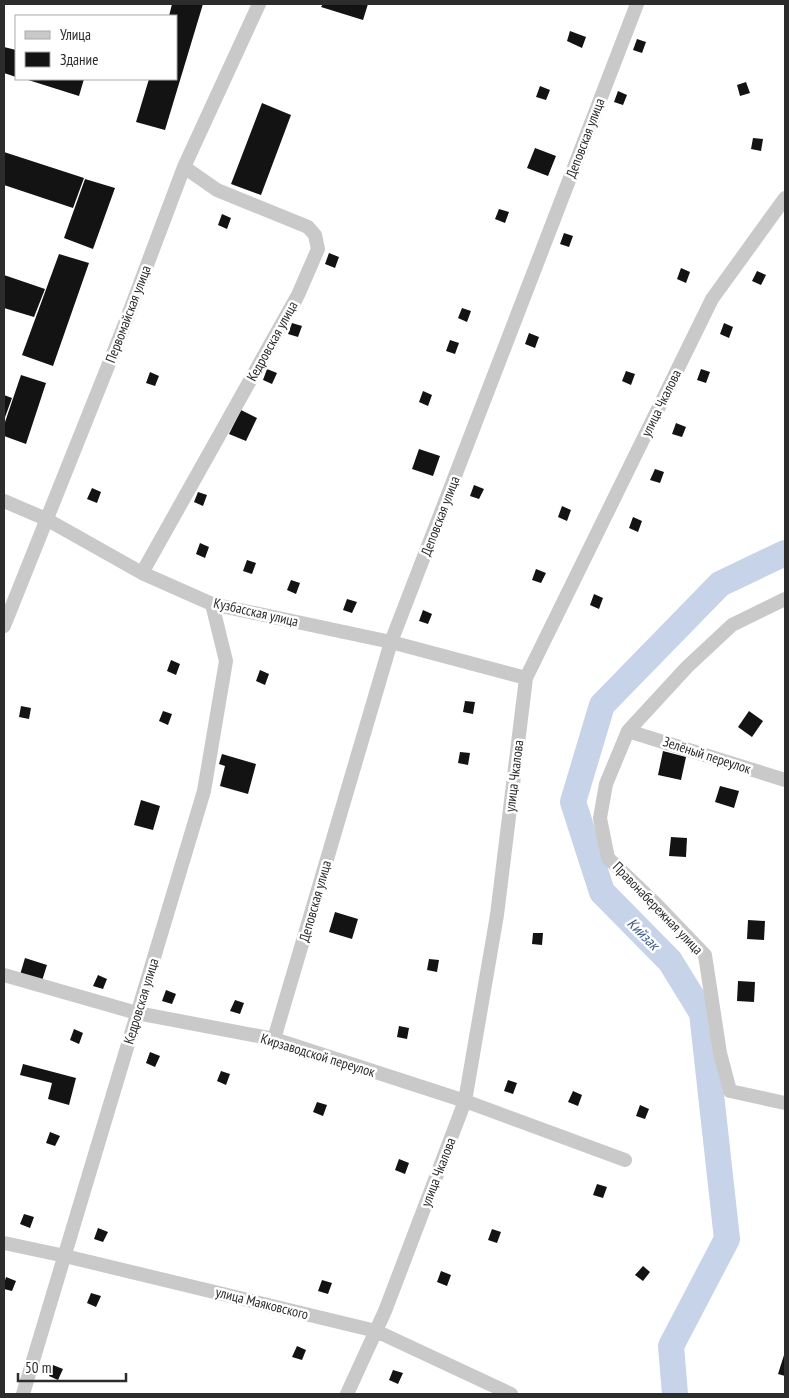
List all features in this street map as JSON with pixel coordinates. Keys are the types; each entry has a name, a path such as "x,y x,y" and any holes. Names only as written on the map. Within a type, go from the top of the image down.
{"street":[{"name":"Первомайская улица","path":"4,626 124,326 184,167 259,4"},
{"name":"Деповская улица","path":"274,1039 391,642 637,4"},
{"name":"Кедровская улица","path":"142,574 293,303 318,249 315,235 308,226 217,190 184,167"},
{"name":"улица Чкалова","path":"347,1394 385,1311 465,1102 498,915 526,678 712,299 785,198"},
{"name":"Кузбасская улица","path":"4,502 46,519 142,574 212,604 391,642 526,678"},
{"name":"Правонабережная улица","path":"785,599 732,626 687,667 628,731 606,784 600,818 608,858 705,955 720,1053 730,1091 785,1102"},
{"name":"Кедровская улица","path":"23,1394 204,791 226,661 212,604"},
{"name":"Зелёный переулок","path":"628,731 785,780"},
{"name":"Кирзаводской переулок","path":"4,975 137,1013 274,1039 465,1102 625,1160"},
{"name":"улица Маяковского","path":"4,1243 376,1331 511,1394"}],"building":[{"path":"172,4 203,4 165,130 136,122 149,80 178,80 178,15 169,15"},
{"path":"323,4 368,4 363,20 321,7"},
{"path":"570,31 586,37 582,48 567,41"},
{"path":"637,39 646,42 642,53 633,50"},
{"path":"4,47 15,50 15,77 4,73"},
{"path":"28,80 84,80 79,96"},
{"path":"746,82 750,93 740,96 737,85"},
{"path":"540,86 550,90 546,100 536,97"},
{"path":"618,91 627,95 623,105 614,102"},
{"path":"262,103 291,115 261,195 231,184"},
{"path":"753,138 763,139 761,151 751,149"},
{"path":"535,148 556,156 548,176 527,168"},
{"path":"4,152 84,178 73,208 4,185"},
{"path":"85,179 115,188 93,249 64,238"},
{"path":"499,209 509,212 505,223 495,219"},
{"path":"222,214 231,218 227,229 218,225"},
{"path":"564,233 573,236 569,247 560,244"},
{"path":"329,253 339,257 335,268 325,264"},
{"path":"59,254 89,263 53,366 22,355"},
{"path":"681,268 690,272 686,283 677,279"},
{"path":"757,271 766,275 761,285 752,281"},
{"path":"4,275 45,289 34,317 4,308"},
{"path":"462,308 471,311 467,322 458,318"},
{"path":"292,323 302,326 298,337 288,334"},
{"path":"724,323 733,327 729,338 720,334"},
{"path":"529,333 539,337 535,348 525,344"},
{"path":"450,340 459,343 455,354 446,351"},
{"path":"267,369 277,373 272,384 263,380"},
{"path":"701,369 710,372 706,383 697,380"},
{"path":"626,371 635,374 631,385 622,381"},
{"path":"150,372 159,376 155,386 146,383"},
{"path":"21,375 46,383 26,444 4,436 4,425"},
{"path":"423,391 432,395 428,406 419,402"},
{"path":"4,395 12,398 4,420"},
{"path":"241,410 257,418 246,441 229,434"},
{"path":"676,423 686,427 682,437 672,434"},
{"path":"419,449 440,456 433,476 412,469"},
{"path":"655,469 664,472 660,483 650,480"},
{"path":"474,485 484,489 479,499 470,496"},
{"path":"92,488 101,492 97,503 87,499"},
{"path":"198,492 207,495 203,506 194,502"},
{"path":"562,506 571,510 567,521 558,517"},
{"path":"633,517 642,521 638,532 629,528"},
{"path":"200,543 209,547 205,558 196,554"},
{"path":"247,560 256,563 252,574 243,571"},
{"path":"536,569 546,573 541,583 532,580"},
{"path":"291,580 300,583 296,594 287,590"},
{"path":"594,594 603,598 599,609 590,605"},
{"path":"347,599 357,602 352,613 343,610"},
{"path":"423,610 432,614 428,624 419,621"},
{"path":"171,660 180,664 176,675 167,671"},
{"path":"260,670 269,674 265,685 256,681"},
{"path":"465,701 475,702 473,714 463,712"},
{"path":"21,706 31,708 29,719 19,717"},
{"path":"163,711 172,714 168,725 159,721"},
{"path":"749,711 763,721 752,737 738,727"},
{"path":"663,751 686,757 681,780 658,775"},
{"path":"460,752 470,753 468,765 458,763"},
{"path":"222,754 256,764 248,794 220,786 225,766 219,764"},
{"path":"720,786 739,791 734,808 715,802"},
{"path":"141,800 160,806 153,830 134,825"},
{"path":"671,837 687,838 686,857 669,856"},
{"path":"335,912 358,919 352,939 329,932"},
{"path":"748,920 765,921 764,940 747,939"},
{"path":"533,933 543,933 542,945 532,944"},
{"path":"25,958 47,965 41,984 19,978"},
{"path":"429,959 439,960 437,972 427,970"},
{"path":"98,975 107,979 103,989 93,986"},
{"path":"738,981 755,982 754,1002 737,1001"},
{"path":"166,990 176,994 172,1004 162,1001"},
{"path":"235,1000 244,1003 240,1014 230,1011"},
{"path":"399,1026 409,1028 407,1039 397,1037"},
{"path":"74,1029 83,1033 79,1044 70,1040"},
{"path":"150,1052 160,1056 155,1067 146,1063"},
{"path":"23,1064 76,1078 69,1105 48,1099 52,1083 20,1075"},
{"path":"221,1071 230,1074 226,1085 217,1081"},
{"path":"508,1080 517,1083 513,1094 504,1091"},
{"path":"573,1091 582,1095 578,1106 568,1102"},
{"path":"317,1102 327,1105 323,1116 313,1112"},
{"path":"640,1105 649,1109 645,1119 636,1116"},
{"path":"50,1132 60,1136 55,1146 46,1143"},
{"path":"399,1159 409,1163 405,1174 395,1170"},
{"path":"597,1184 607,1187 603,1198 593,1195"},
{"path":"24,1214 34,1217 30,1228 20,1224"},
{"path":"98,1228 108,1232 103,1242 94,1239"},
{"path":"492,1229 501,1232 497,1243 488,1240"},
{"path":"643,1266 650,1272 643,1281 635,1275"},
{"path":"441,1271 451,1275 447,1286 437,1282"},
{"path":"6,1277 16,1281 12,1291 4,1289"},
{"path":"322,1280 332,1283 328,1294 318,1291"},
{"path":"91,1293 101,1296 96,1307 87,1303"},
{"path":"297,1346 306,1350 302,1360 292,1357"},
{"path":"785,1352 785,1376 778,1374"},
{"path":"53,1365 63,1369 58,1380 49,1376"},
{"path":"393,1370 403,1373 398,1384 389,1380"}],"waterway":[{"name":"Кийзак","path":"675,1394 671,1346 727,1239 702,1013 670,961 602,892 573,802 602,705 720,584 785,553"}]}
